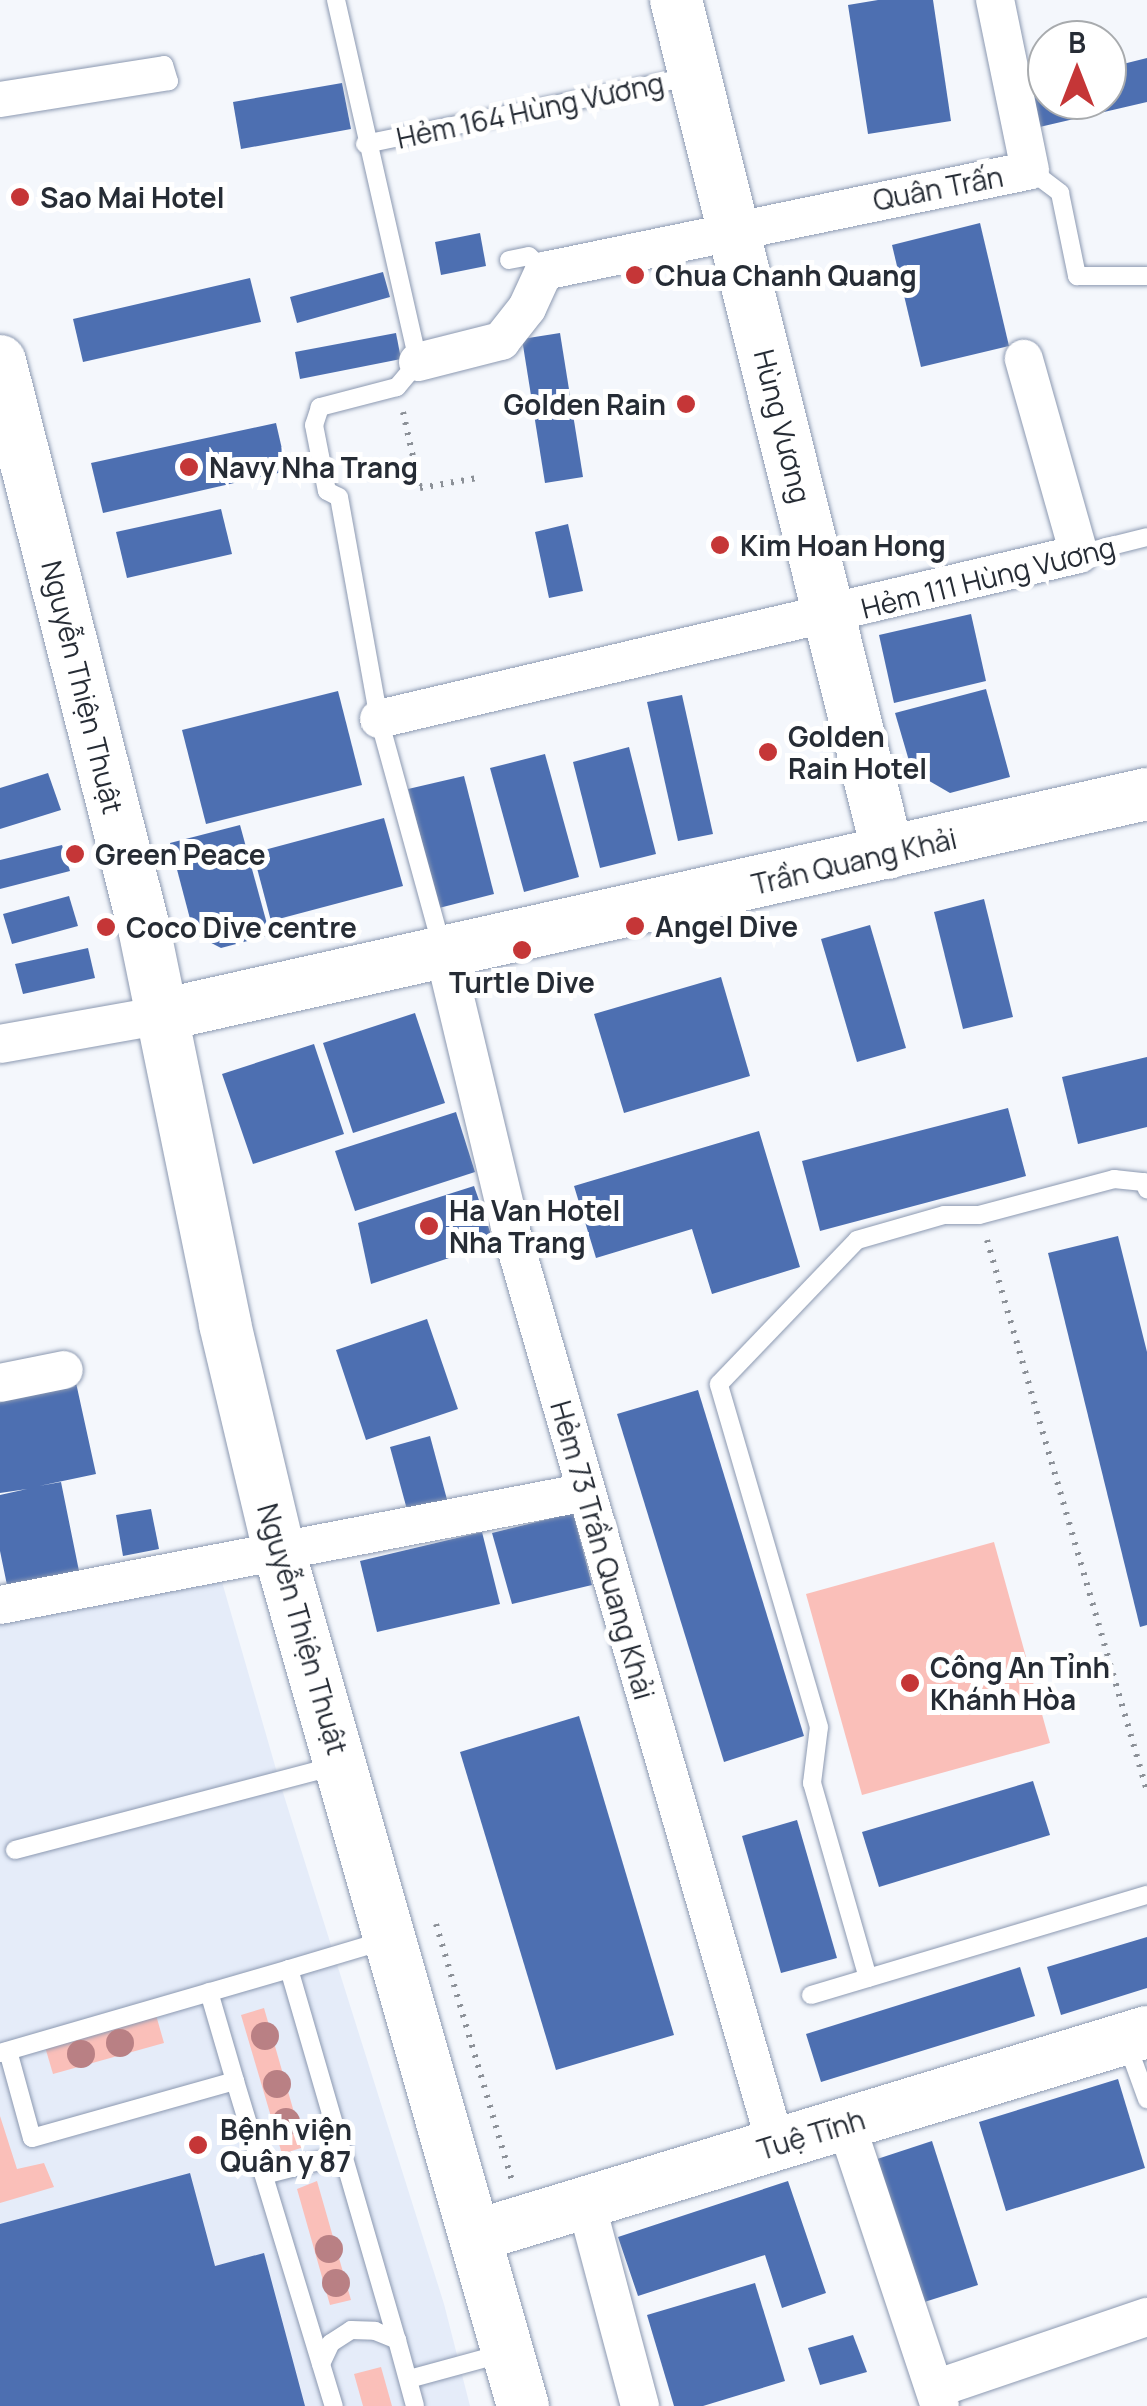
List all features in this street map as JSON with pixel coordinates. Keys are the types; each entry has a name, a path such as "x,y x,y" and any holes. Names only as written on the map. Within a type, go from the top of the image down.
{"street":[{"name":"Hùng Vương","path":"676,0 888,853"},
{"name":"Quân Trấn","path":"408,374 501,341 528,308 526,266 1030,170 995,0"},
{"path":"1024,359 1079,554"},
{"name":"Nguyễn Thiện Thuật","path":"0,360 162,1015 225,1324 278,1551 341,1764 412,1927 499,2229 508,2352 523,2406"},
{"name":"Hẻm 111 Hùng Vương","path":"378,719 829,616 1079,554"},
{"name":"Trần Quang Khải","path":"444,952 1147,794"},
{"path":"0,1044 162,1015 444,952"},
{"name":"Hẻm 73 Trần Quang Khải","path":"444,952 510,1227 776,2145"},
{"path":"0,1384 64,1370"},
{"path":"0,1605 586,1492"},
{"name":"Tuệ Tĩnh","path":"499,2229 1136,2035"},
{"path":"846,2124 938,2397 1147,2317"},
{"path":"586,2202 640,2406"}],"lane":[{"path":"336,0 408,374 320,408 314,425 327,491 340,497 378,719 444,952"},
{"path":"0,91 164,65 169,81 0,108"},
{"name":"Hẻm 164 Hùng Vương","path":"365,144 695,76"},
{"path":"1030,170 1060,192 1077,276 1147,276"},
{"name":"Hẻm 111 Hùng Vương","path":"1079,554 1147,537"},
{"path":"868,1978 812,1783 819,1727 719,1384 857,1240 944,1215 979,1215 1114,1178 1144,1182 1147,1189"},
{"path":"15,1850 341,1764"},
{"path":"811,1995 1147,1895"},
{"path":"235,2081 32,2138 4,2052 289,1969 412,1927"},
{"path":"289,1969 415,2406"},
{"path":"209,1992 334,2406"},
{"path":"1136,2035 1147,2099"},
{"path":"264,2175 343,2155"},
{"path":"321,2364 331,2343 351,2330 375,2331 397,2340"},
{"path":"409,2379 508,2352"}],"path":[{"path":"408,374 420,488 478,478"},
{"path":"979,1215 1147,1791"},
{"path":"412,1927 499,2229"}],"shaded area":[{"path":"994,1542 1050,1743 862,1795 806,1594"},
{"name":"Bệnh viện Quân y 87","path":"220,1575 280,1783 444,2304 470,2406 0,2406 0,1618"},
{"path":"154,2008 164,2043 53,2074 43,2040"},
{"path":"264,2008 304,2147 282,2154 241,2015"},
{"path":"0,2116 17,2169 44,2163 54,2187 0,2203"},
{"path":"317,2181 351,2300 330,2305 297,2189"},
{"path":"381,2367 392,2406 363,2406 354,2374"}],"building":[{"path":"878,0 933,0 951,121 868,134 848,5"},
{"path":"1147,58 1147,102 1127,107 1127,63"},
{"path":"342,83 351,129 241,149 233,102"},
{"path":"1027,86 1027,112 1021,87"},
{"path":"1029,120 1070,120 1031,129"},
{"path":"980,223 1009,346 921,367 892,245"},
{"path":"480,233 486,266 441,275 435,242"},
{"path":"383,272 390,297 297,323 290,297"},
{"path":"250,278 261,322 83,362 73,319"},
{"path":"396,333 401,359 300,379 295,352"},
{"path":"560,333 583,477 545,483 522,339"},
{"name":"Navy Nha Trang","path":"276,423 287,471 103,513 91,463"},
{"path":"221,509 232,554 127,578 116,532"},
{"path":"568,524 583,591 549,598 535,532"},
{"path":"971,614 986,681 894,703 879,635"},
{"path":"986,689 1010,777 950,793 912,771 895,713"},
{"path":"338,691 362,785 206,824 182,730"},
{"path":"682,695 713,834 678,841 647,702"},
{"path":"629,747 656,854 600,868 573,762"},
{"path":"545,754 579,877 524,892 490,768"},
{"path":"48,773 61,810 0,829 0,788"},
{"path":"464,776 494,894 439,908 408,789"},
{"path":"384,818 403,886 271,921 253,853"},
{"path":"240,825 270,935 221,948 194,934 170,843"},
{"path":"62,845 70,871 0,889 0,860"},
{"path":"69,896 78,926 12,944 3,914"},
{"path":"984,899 1013,1017 963,1029 934,912"},
{"path":"870,925 906,1048 857,1062 821,939"},
{"path":"88,948 95,978 23,994 15,964"},
{"path":"721,977 750,1076 624,1113 594,1014"},
{"path":"415,1013 445,1103 353,1133 323,1043"},
{"path":"314,1044 344,1134 253,1164 222,1074"},
{"path":"1147,1057 1147,1127 1078,1144 1062,1077"},
{"path":"1008,1108 1026,1176 820,1231 802,1161"},
{"path":"456,1112 475,1172 355,1211 335,1151"},
{"path":"759,1131 800,1267 712,1294 692,1229 596,1258 574,1186"},
{"path":"474,1186 494,1243 371,1284 358,1223"},
{"path":"1118,1236 1147,1352 1147,1625 1140,1627 1048,1253"},
{"path":"427,1319 458,1409 366,1440 336,1350"},
{"path":"73,1369 96,1474 39,1486 61,1482 79,1571 7,1585 0,1551 0,1495 27,1489 0,1493 0,1384"},
{"path":"698,1390 804,1736 724,1762 617,1414"},
{"path":"430,1436 449,1507 409,1517 390,1447"},
{"path":"151,1509 159,1549 123,1556 116,1515"},
{"path":"573,1513 592,1585 512,1604 492,1533"},
{"path":"482,1532 500,1604 377,1632 360,1561"},
{"path":"579,1716 674,2035 556,2070 460,1752"},
{"path":"1033,1781 1050,1835 879,1887 862,1832"},
{"path":"797,1820 837,1958 781,1973 742,1836"},
{"path":"1147,1937 1147,1988 1061,2015 1047,1967"},
{"path":"1020,1967 1035,2016 821,2082 806,2034"},
{"path":"1118,2079 1145,2168 1006,2211 979,2122"},
{"path":"932,2141 978,2285 915,2305 868,2162"},
{"path":"190,2173 215,2266 264,2253 305,2406 0,2406 0,2224"},
{"path":"788,2181 826,2293 782,2308 765,2255 638,2296 618,2237"},
{"path":"755,2283 785,2381 703,2406 674,2406 647,2315"},
{"path":"853,2335 867,2372 820,2385 808,2348"}],"place":[{"name":"Sao Mai Hotel","path":"20,197"},
{"name":"Chua Chanh Quang","path":"635,275"},
{"name":"Golden Rain","path":"686,404"},
{"name":"Navy Nha Trang","path":"189,467"},
{"name":"Kim Hoan Hong","path":"720,545"},
{"name":"Golden Rain Hotel","path":"768,752"},
{"name":"Green Peace","path":"75,854"},
{"name":"Angel Dive","path":"635,926"},
{"name":"Coco Dive centre","path":"106,927"},
{"name":"Turtle Dive","path":"522,950"},
{"name":"Ha Van Hotel Nha Trang","path":"429,1226"},
{"name":"Công An Tỉnh Khánh Hòa","path":"910,1683"},
{"name":"Bệnh viện Quân y 87","path":"198,2145"}]}
